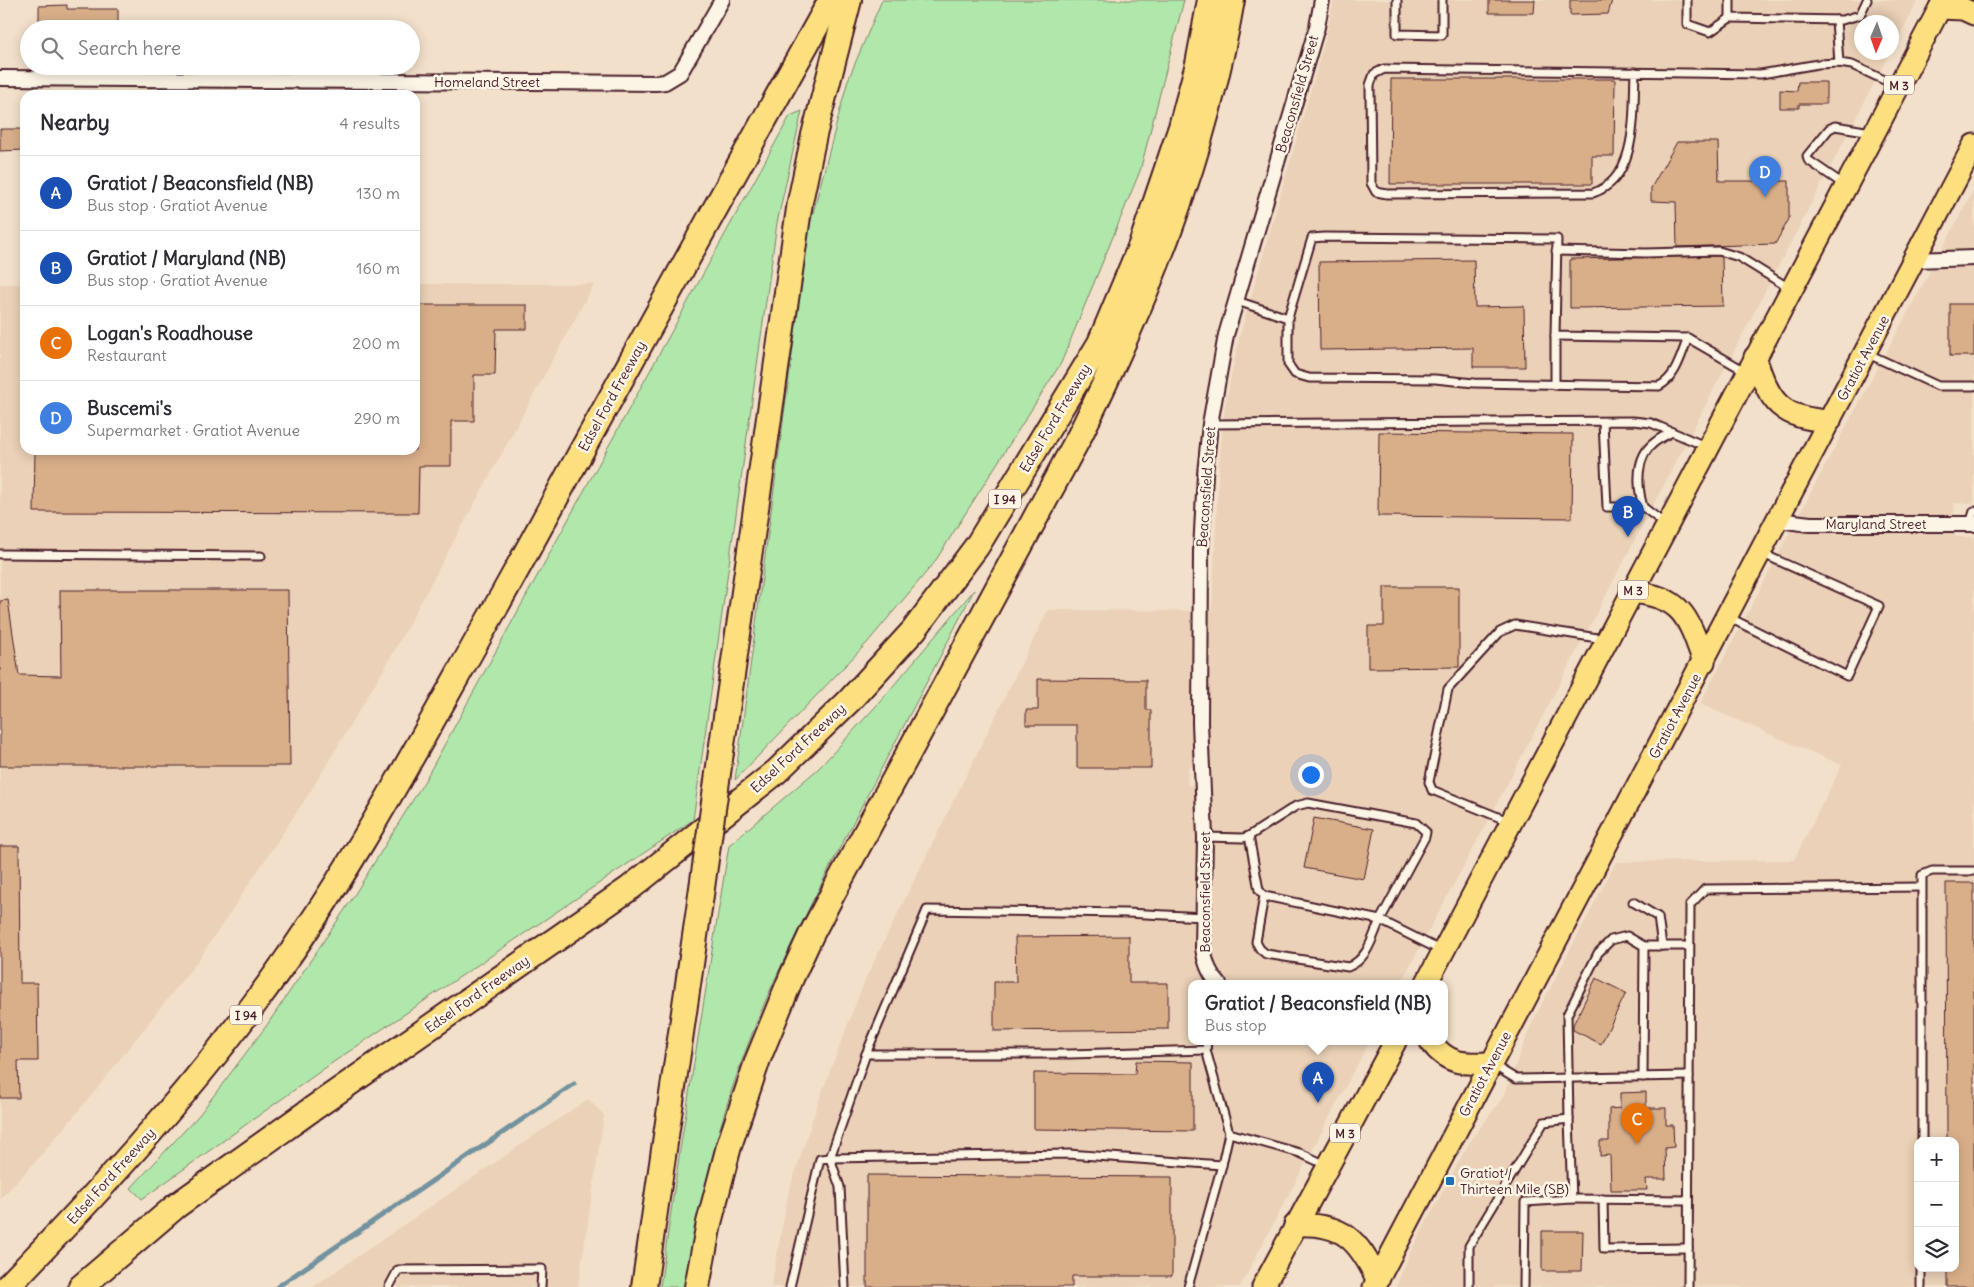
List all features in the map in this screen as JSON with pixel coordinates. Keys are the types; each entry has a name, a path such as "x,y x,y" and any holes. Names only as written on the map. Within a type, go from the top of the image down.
{"highway":[{"name":"Edsel Ford Freeway","path":"7,1287 94,1196 158,1125 197,1078 257,1001 370,832 538,533 831,0"},
{"path":"644,1287 800,202 814,135 849,0"},
{"name":"Edsel Ford Freeway","path":"81,1287 184,1201 304,1114 630,888 776,772 849,701 914,630 977,546 1100,343 1141,245 1181,127 1198,64 1210,0"},
{"path":"697,1287 712,1214 740,1112 758,1059 804,951 847,866 1079,437 1144,299 1176,214 1202,133 1225,41 1232,0"}],"main road":[{"path":"1942,4 1964,9 1974,14"},
{"name":"M 3","path":"1428,980 1942,4"},
{"name":"Gratiot Avenue","path":"1376,1284 1974,145"},
{"path":"1751,365 1781,408 1794,416 1809,420 1830,421"},
{"path":"1632,592 1658,596 1671,601 1680,609 1695,636 1704,662"},
{"name":"M 3","path":"1263,1287 1393,1045"},
{"path":"1433,1045 1447,1059 1460,1063 1491,1063"},
{"path":"1295,1225 1316,1224 1331,1227 1343,1233 1363,1253 1376,1284"}],"street":[{"name":"Homeland Street","path":"0,78 665,82 680,73 722,0"},
{"name":"Beaconsfield Street","path":"1216,980 1205,960 1205,837 1200,724 1201,561 1205,474 1210,424 1226,336 1316,27 1322,0"},
{"path":"1914,260 1974,258"},
{"name":"Maryland Street","path":"1778,520 1810,524 1973,520"}],"lane":[{"path":"1397,0 1397,34 1442,35 1442,0"},
{"path":"1687,0 1687,24 1710,32 1730,18 1836,20 1860,15 1867,0"},
{"path":"1730,0 1730,18"},
{"path":"1836,20 1838,63"},
{"path":"1635,72 1630,146 1626,161 1617,177 1606,189 1593,193 1387,194 1376,192 1371,182 1370,85 1374,74 1384,69 1635,72 1761,74 1818,64 1838,63 1852,65 1898,86"},
{"path":"1846,186 1808,160 1808,156 1829,129 1835,126 1874,132"},
{"path":"1556,384 1557,238 1312,238 1288,318 1288,364 1295,374 1309,378 1435,379 1474,383 1659,386 1668,382 1674,373 1688,338"},
{"path":"1556,251 1646,253 1719,251 1739,257 1791,289"},
{"path":"1237,300 1288,318"},
{"path":"1555,336 1688,338 1751,365"},
{"path":"1866,353 1938,386 1974,386"},
{"path":"1603,422 1607,507 1643,507 1667,525"},
{"path":"1210,424 1652,423 1708,448"},
{"path":"1643,507 1639,493 1639,473 1644,453 1654,442 1672,432"},
{"path":"1727,617 1847,676 1879,606 1761,553"},
{"path":"0,554 261,556"},
{"path":"1511,822 1432,790 1429,782 1448,689 1500,632 1515,625 1607,639"},
{"path":"1205,837 1243,838 1296,806 1308,803 1420,825 1426,832 1380,920 1364,958 1356,964 1348,967 1266,954 1256,942 1264,896"},
{"path":"1249,836 1259,890 1264,896 1380,920 1442,952"},
{"path":"1922,1137 1922,875 1932,870 1974,871"},
{"path":"1688,1287 1690,905 1705,889 1921,887"},
{"path":"1633,902 1658,917 1662,946"},
{"path":"845,1287 840,1186 830,1158 866,1054 927,910 1116,913 1204,917"},
{"path":"1572,1199 1567,1015 1598,953 1611,940 1627,936 1644,946 1689,946"},
{"path":"1643,1077 1644,946"},
{"path":"1188,1287 1222,1164 1228,1132 1206,1050 1207,1045"},
{"path":"866,1054 1070,1054 1206,1050"},
{"path":"1491,1063 1516,1079 1689,1076"},
{"path":"1469,1287 1469,1246 1544,1122 1569,1119"},
{"path":"1228,1132 1300,1153 1327,1166"},
{"path":"790,1287 820,1159 1068,1154 1222,1164"},
{"path":"1524,1287 1525,1202 1572,1199 1688,1200"},
{"path":"1603,1199 1604,1249 1688,1248"},
{"path":"389,1287 398,1270 542,1269 541,1287"},
{"path":"1920,1287 1921,1272"}],"shaded area":[{"path":"1334,0 1918,0 1899,37 1899,15 1854,15 1854,60 1886,60 1484,828 1402,980 1188,980 1188,1045 1367,1045 1240,1287 771,1287 789,1191 819,1100 865,980 1048,610 1212,611 1219,464 1225,407 1240,335 1324,44","holes":["1188,767 1212,767 1212,785 1187,785"]},
{"path":"1974,190 1974,503 1954,503 1955,537 1974,537 1974,1287 1396,1287 1410,1253 1457,1165 1470,1142 1503,1097 1533,1021 1616,862 1794,860 1842,765 1700,704 1810,494"},
{"path":"0,284 20,284 20,455 420,455 420,284 594,284 388,662 312,789 199,959 90,1097 34,1163 0,1199"},
{"path":"588,1099 604,1115 578,1287 313,1287"}],"green space":[{"path":"882,0 1184,0 1140,171 1061,363 934,563 867,643 735,780 809,228 848,80"},
{"path":"802,111 777,223 693,820 332,1063 142,1199 131,1188 199,1115 267,1025 350,902 424,782 790,116"},
{"path":"974,590 786,954 754,1029 725,1112 702,1199 684,1287 660,1287 729,845 819,768 878,704"}],"building":[{"path":"1489,0 1535,0 1534,13 1489,13"},
{"path":"1570,0 1612,0 1608,14 1570,15"},
{"path":"67,5 67,9 118,9 118,20 39,20 39,6"},
{"path":"1391,79 1615,79 1614,156 1592,156 1592,184 1390,184"},
{"path":"1798,82 1826,82 1826,104 1799,104 1799,108 1780,108 1780,90 1797,91"},
{"path":"0,129 20,129 20,150 0,151"},
{"path":"1677,142 1718,142 1719,181 1789,181 1789,219 1775,244 1677,247 1676,202 1651,201 1651,188"},
{"path":"1722,257 1723,306 1570,308 1570,259"},
{"path":"1474,260 1475,307 1524,306 1525,367 1473,367 1473,348 1320,350 1319,262"},
{"path":"1950,304 1974,304 1974,356 1950,356"},
{"path":"420,305 527,305 527,329 496,329 495,375 474,375 474,421 451,421 451,466 419,466 418,513 34,512 35,455 420,455"},
{"path":"1379,432 1573,434 1572,518 1378,516"},
{"path":"1384,587 1459,587 1459,667 1368,668 1368,626 1384,626"},
{"path":"60,590 288,590 290,766 0,766 0,601 8,600 19,675 61,676"},
{"path":"1038,679 1146,680 1146,710 1151,710 1151,768 1077,768 1077,725 1026,725 1026,710 1038,710"},
{"path":"1314,818 1374,829 1364,879 1304,868"},
{"path":"0,846 19,846 20,983 37,983 38,1061 18,1061 19,1098 0,1098"},
{"path":"1946,883 1974,883 1974,1287 1947,1287 1947,1272 1959,1272 1959,1137 1947,1137"},
{"path":"1129,936 1129,983 1168,983 1168,1029 994,1031 994,982 1016,982 1015,937"},
{"path":"1596,978 1626,993 1601,1044 1573,1030 1573,1025"},
{"path":"1136,1061 1193,1062 1193,1131 1034,1129 1034,1073 1135,1074"},
{"path":"1646,1092 1646,1108 1666,1108 1666,1125 1673,1125 1674,1147 1665,1148 1666,1179 1646,1179 1647,1190 1611,1190 1610,1155 1600,1156 1600,1141 1609,1141 1609,1109 1620,1108 1620,1093"},
{"path":"867,1175 1172,1177 1172,1276 1072,1276 1072,1287 867,1287"},
{"path":"1542,1231 1583,1231 1582,1271 1542,1271"}],"waterway":[{"path":"277,1287 574,1084"}],"place":[{"name":"Buscemi's","path":"1765,197"},
{"name":"Gratiot / Maryland (NB)","path":"1628,537"},
{"name":"Gratiot / Beaconsfield (NB)","path":"1318,1103"},
{"name":"Logan's Roadhouse","path":"1637,1144"},
{"name":"Gratiot / Thirteen Mile (SB)","path":"1450,1181"}]}
